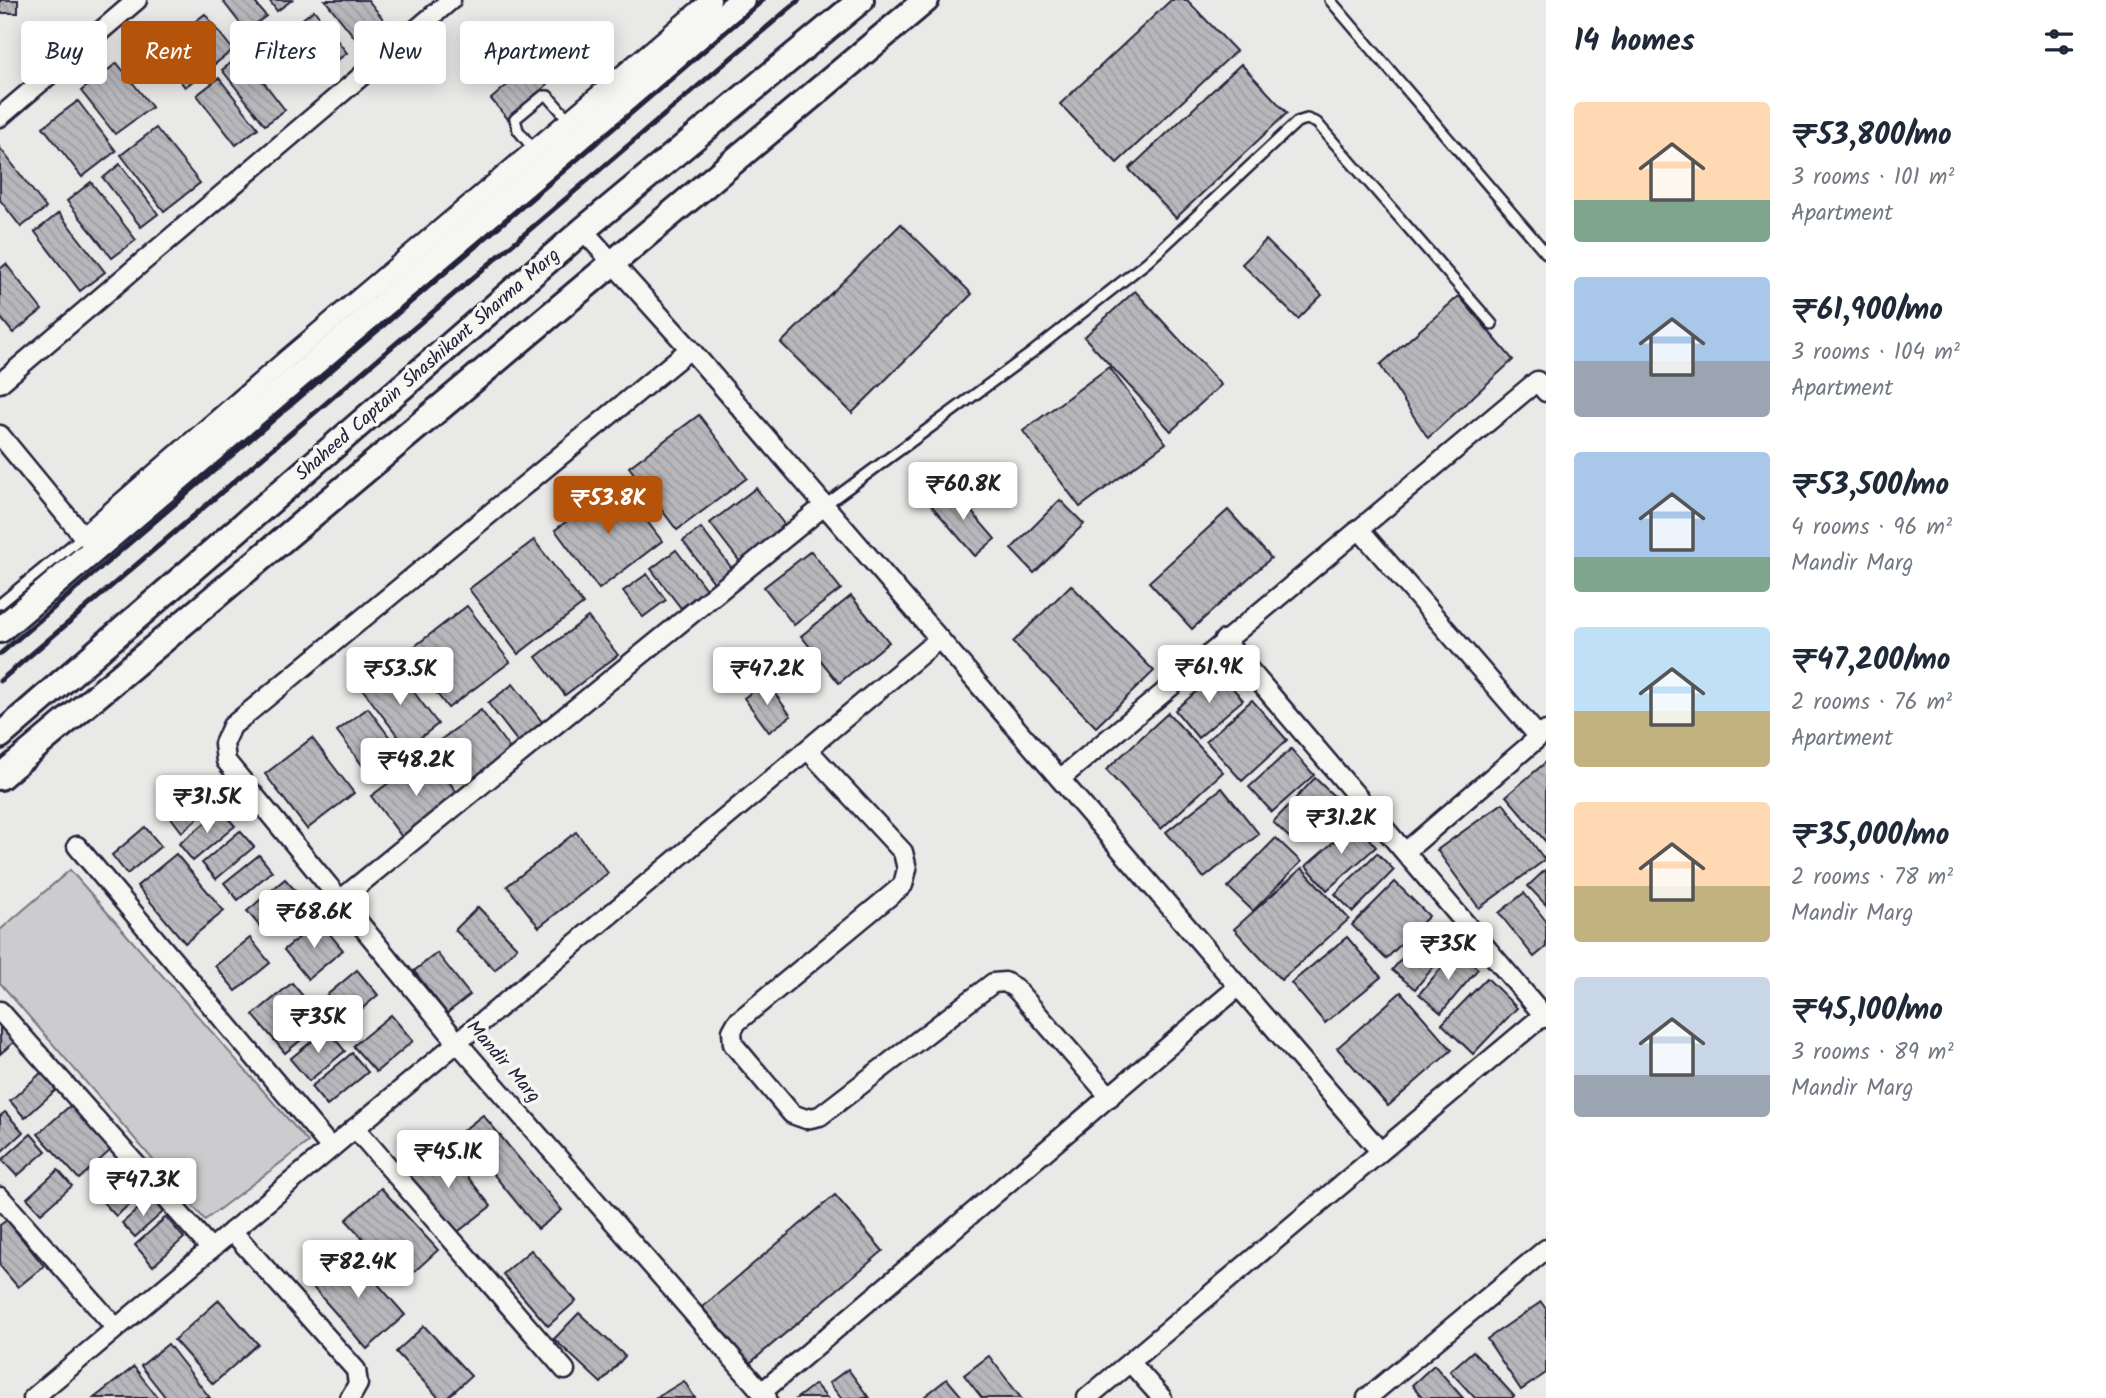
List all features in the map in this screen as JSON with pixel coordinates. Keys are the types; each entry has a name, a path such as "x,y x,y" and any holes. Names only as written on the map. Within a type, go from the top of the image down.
{"main road":[{"path":"0,630 88,543 742,0"},
{"name":"Shaheed Captain Shashikant Sharma Marg","path":"0,736 583,230 861,0"},
{"path":"0,777 926,0"}],"street":[{"path":"0,117 137,0"},
{"path":"0,383 451,0"},
{"path":"0,435 88,543 534,150 711,0"},
{"path":"583,230 825,505 1380,1152"},
{"name":"Mandir Marg","path":"690,349 232,726 224,744 226,761 458,1043 765,1395"},
{"path":"1060,779 1537,381 1546,392"},
{"path":"340,900 825,505"},
{"path":"1359,529 1542,734 1405,852"},
{"path":"33,1398 939,639"},
{"path":"1087,1398 1545,1015 1224,640"},
{"path":"808,750 903,852 907,869 903,885 737,1022 732,1031 733,1044 792,1114 806,1119 820,1116 993,983 1005,982 1015,988 1110,1097"},
{"path":"77,846 331,1149"},
{"path":"765,1395 1238,987"},
{"path":"0,1011 211,1250"},
{"path":"355,1128 565,1370"},
{"path":"1,1201 116,1328"},
{"path":"232,1231 356,1370 358,1384 349,1398"},
{"path":"1367,1398 1546,1249"},
{"path":"1130,1362 1162,1398"}],"lane":[{"path":"1330,0 1546,253"},
{"path":"534,150 518,130 515,119 543,96 548,96 569,120"},
{"path":"825,505 1030,354 1147,262 1297,122 1307,119 1317,123 1492,324"},
{"path":"0,604 88,543"}],"shaded area":[{"path":"70,870 308,1142 205,1220 0,983 0,930"}],"building":[{"path":"0,0 18,0 18,13 0,13"},
{"path":"222,0 253,0 266,16 259,21 238,21"},
{"path":"269,0 292,0 277,11"},
{"path":"325,0 368,0 385,21 354,21 354,36"},
{"path":"1171,0 1187,0 1236,51 1117,163 1060,104"},
{"path":"314,10 322,21 300,21"},
{"path":"205,14 210,21 196,21"},
{"path":"216,28 230,46 230,52 216,63"},
{"path":"340,44 347,53 340,58"},
{"path":"117,63 121,68 121,84 134,84 152,107 115,134 81,91 90,84 107,84 107,71"},
{"path":"230,64 230,80 222,70"},
{"path":"1241,64 1287,113 1176,218 1129,169"},
{"path":"219,78 258,128 236,145 197,95 211,84 216,84"},
{"path":"233,84 265,84 285,110 265,125"},
{"path":"508,84 547,85 508,119 491,99"},
{"path":"78,101 116,151 82,177 43,127"},
{"path":"156,128 200,183 164,211 121,155"},
{"path":"0,148 46,208 21,227 0,200"},
{"path":"120,164 158,214 141,227 103,178"},
{"path":"91,182 136,240 112,258 67,201"},
{"path":"59,213 105,272 80,291 35,232"},
{"path":"901,224 972,294 852,413 781,343"},
{"path":"1266,240 1322,295 1298,319 1242,264"},
{"path":"6,264 42,310 13,333 0,317 0,269"},
{"path":"1135,291 1221,385 1171,431 1084,337"},
{"path":"1459,296 1513,360 1428,438 1380,365"},
{"path":"1109,367 1166,443 1080,507 1023,431"},
{"path":"699,415 747,478 677,530 629,467"},
{"path":"618,483 662,541 599,589 555,530"},
{"path":"756,488 787,528 741,563 710,523"},
{"path":"951,488 995,539 975,556 931,505"},
{"path":"1060,500 1084,524 1034,573 1011,549"},
{"path":"1228,510 1271,558 1192,629 1149,582"},
{"path":"701,528 734,571 716,585 683,541"},
{"path":"534,540 583,604 518,654 469,589"},
{"path":"676,550 706,589 681,608 651,569"},
{"path":"811,551 841,589 794,625 764,587"},
{"path":"647,574 666,600 643,617 623,591"},
{"path":"1071,585 1154,671 1096,727 1013,642"},
{"path":"851,596 889,642 839,683 801,636"},
{"path":"467,606 510,662 448,708 406,653"},
{"path":"588,617 618,655 565,695 536,657"},
{"path":"394,666 438,724 407,748 363,690"},
{"path":"1219,672 1243,700 1198,738 1175,710"},
{"path":"766,681 791,716 769,732 744,698"},
{"path":"513,684 546,727 521,746 488,703"},
{"path":"1252,700 1287,740 1242,781 1206,741"},
{"path":"368,708 399,750 368,773 337,731"},
{"path":"481,710 513,753 472,785 439,741"},
{"path":"1168,713 1223,772 1161,829 1106,770"},
{"path":"312,738 354,793 307,829 265,774"},
{"path":"1291,749 1314,775 1272,812 1249,787"},
{"path":"428,754 462,799 405,841 371,796"},
{"path":"1546,762 1546,842 1506,796"},
{"path":"1315,778 1336,798 1294,842 1273,822"},
{"path":"203,787 216,803 182,832 169,815"},
{"path":"1222,788 1259,834 1204,878 1166,832"},
{"path":"1503,803 1545,860 1479,908 1437,850"},
{"path":"221,810 235,826 193,861 179,844"},
{"path":"1355,823 1376,847 1327,890 1306,866"},
{"path":"145,827 161,846 127,874 112,855"},
{"path":"240,831 254,847 216,879 202,863"},
{"path":"576,832 608,873 539,927 507,886"},
{"path":"1276,838 1301,862 1253,911 1228,887"},
{"path":"1377,853 1394,870 1353,912 1335,894"},
{"path":"176,854 224,911 185,943 137,886"},
{"path":"259,855 272,871 238,900 224,883"},
{"path":"1302,868 1349,919 1281,980 1234,929"},
{"path":"1546,869 1546,905 1528,886"},
{"path":"285,879 301,897 262,929 247,911"},
{"path":"1395,882 1429,916 1386,959 1352,925"},
{"path":"1524,893 1546,921 1546,947 1534,957 1499,913"},
{"path":"478,907 517,947 495,970 455,930"},
{"path":"319,921 343,950 308,979 284,950"},
{"path":"1429,926 1452,945 1415,989 1392,970"},
{"path":"1347,937 1381,977 1325,1023 1291,983"},
{"path":"250,938 270,963 236,991 215,966"},
{"path":"1456,951 1478,969 1441,1013 1419,994"},
{"path":"437,953 470,995 447,1013 414,971"},
{"path":"357,970 378,995 342,1026 321,1000"},
{"path":"1487,978 1517,1008 1473,1054 1442,1024"},
{"path":"292,983 324,1021 285,1053 253,1015"},
{"path":"1401,992 1452,1050 1388,1106 1337,1048"},
{"path":"391,1015 413,1041 376,1072 353,1046"},
{"path":"0,1026 14,1042 0,1054"},
{"path":"327,1029 345,1051 309,1081 290,1059"},
{"path":"352,1053 368,1072 327,1106 311,1087"},
{"path":"42,1072 57,1089 25,1118 10,1101"},
{"path":"72,1104 112,1149 79,1179 38,1134"},
{"path":"5,1112 23,1132 0,1153 0,1116"},
{"path":"483,1115 562,1210 538,1229 460,1133"},
{"path":"31,1134 46,1151 17,1176 2,1160"},
{"path":"442,1145 491,1206 455,1234 406,1174"},
{"path":"58,1170 72,1186 41,1213 27,1198"},
{"path":"132,1174 146,1190 116,1216 102,1201"},
{"path":"381,1188 438,1250 403,1282 346,1220"},
{"path":"835,1195 883,1251 750,1363 702,1307"},
{"path":"151,1198 163,1212 135,1237 122,1223"},
{"path":"166,1217 184,1238 153,1266 135,1245"},
{"path":"7,1220 44,1266 18,1287 0,1266 0,1225"},
{"path":"531,1250 576,1301 548,1326 503,1274"},
{"path":"349,1251 405,1315 367,1349 311,1285"},
{"path":"219,1300 258,1344 213,1384 174,1340"},
{"path":"1541,1302 1546,1309 1546,1373 1521,1390 1487,1339"},
{"path":"579,1313 625,1356 601,1383 554,1339"},
{"path":"424,1326 471,1376 447,1398 439,1398 396,1352"},
{"path":"168,1344 210,1398 166,1398 141,1366"},
{"path":"1473,1351 1514,1396 1512,1398 1475,1398 1450,1371"},
{"path":"989,1356 1021,1398 982,1398 964,1375"},
{"path":"1434,1365 1463,1398 1423,1398 1412,1385"},
{"path":"134,1367 158,1398 94,1398"},
{"path":"848,1369 869,1398 841,1398 829,1383"},
{"path":"947,1379 963,1398 926,1398 925,1396"},
{"path":"684,1381 695,1398 656,1398"},
{"path":"815,1384 827,1398 797,1398"}],"railway":[{"path":"0,654 763,0"},
{"path":"0,681 799,0"}]}
